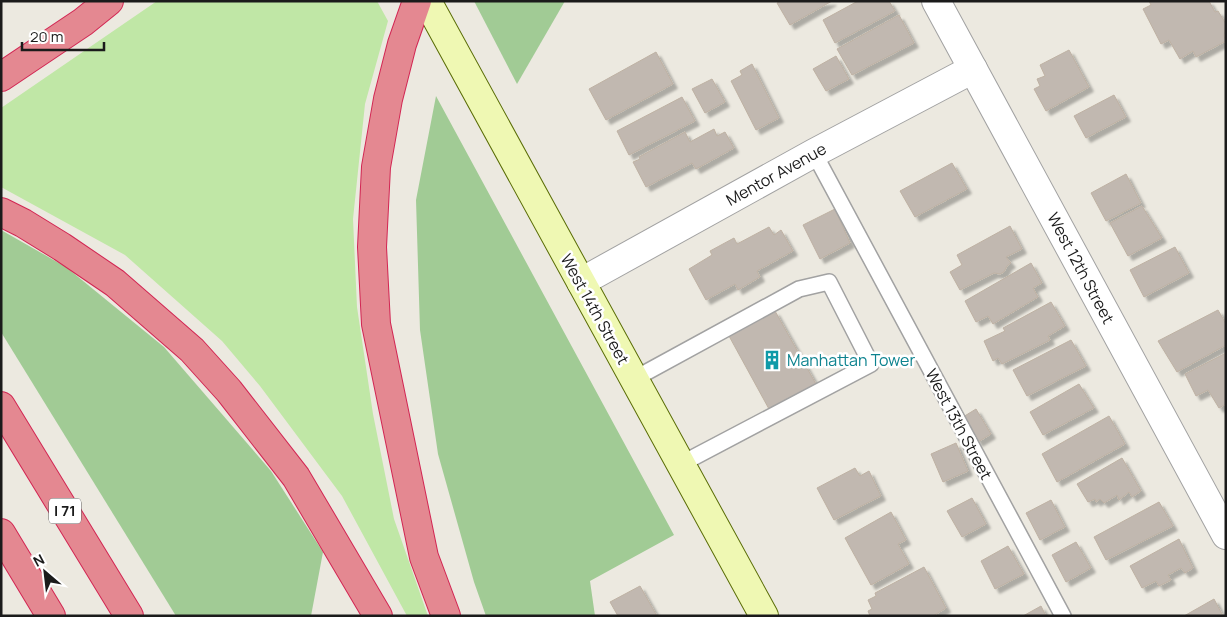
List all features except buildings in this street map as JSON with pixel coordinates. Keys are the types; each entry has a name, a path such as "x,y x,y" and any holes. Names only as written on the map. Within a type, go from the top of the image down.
{"highway":[{"path":"1,77 83,22 109,1"},
{"path":"417,1 402,44 376,167 372,247 376,324 424,557 446,616"},
{"path":"1,212 62,247 115,283 192,350 229,391 296,477 378,616"},
{"name":"I 71","path":"1,406 129,616"},
{"path":"1,533 51,616"}],"street":[{"name":"West 14th Street","path":"427,1 764,616"},
{"name":"West 12th Street","path":"936,1 1226,535"},
{"name":"Mentor Avenue","path":"580,282 814,153 973,69"}],"lane":[{"name":"West 13th Street","path":"814,153 1063,616"},
{"path":"634,379 800,289 829,282 871,364 681,464"}],"green space":[{"path":"157,1 377,1 388,21 365,104 353,219 357,307 373,414 394,519 428,616 407,616 342,496 260,386 222,341 125,255 1,187 1,108"},
{"path":"474,1 565,1 517,84"},
{"path":"436,96 674,535 590,581 595,616 486,616 474,582 438,454 420,330 416,200"},
{"path":"1,230 66,267 164,347 271,471 323,552 311,616 176,616 1,332"}],"place":[{"name":"Manhattan Tower","path":"772,360"}]}
